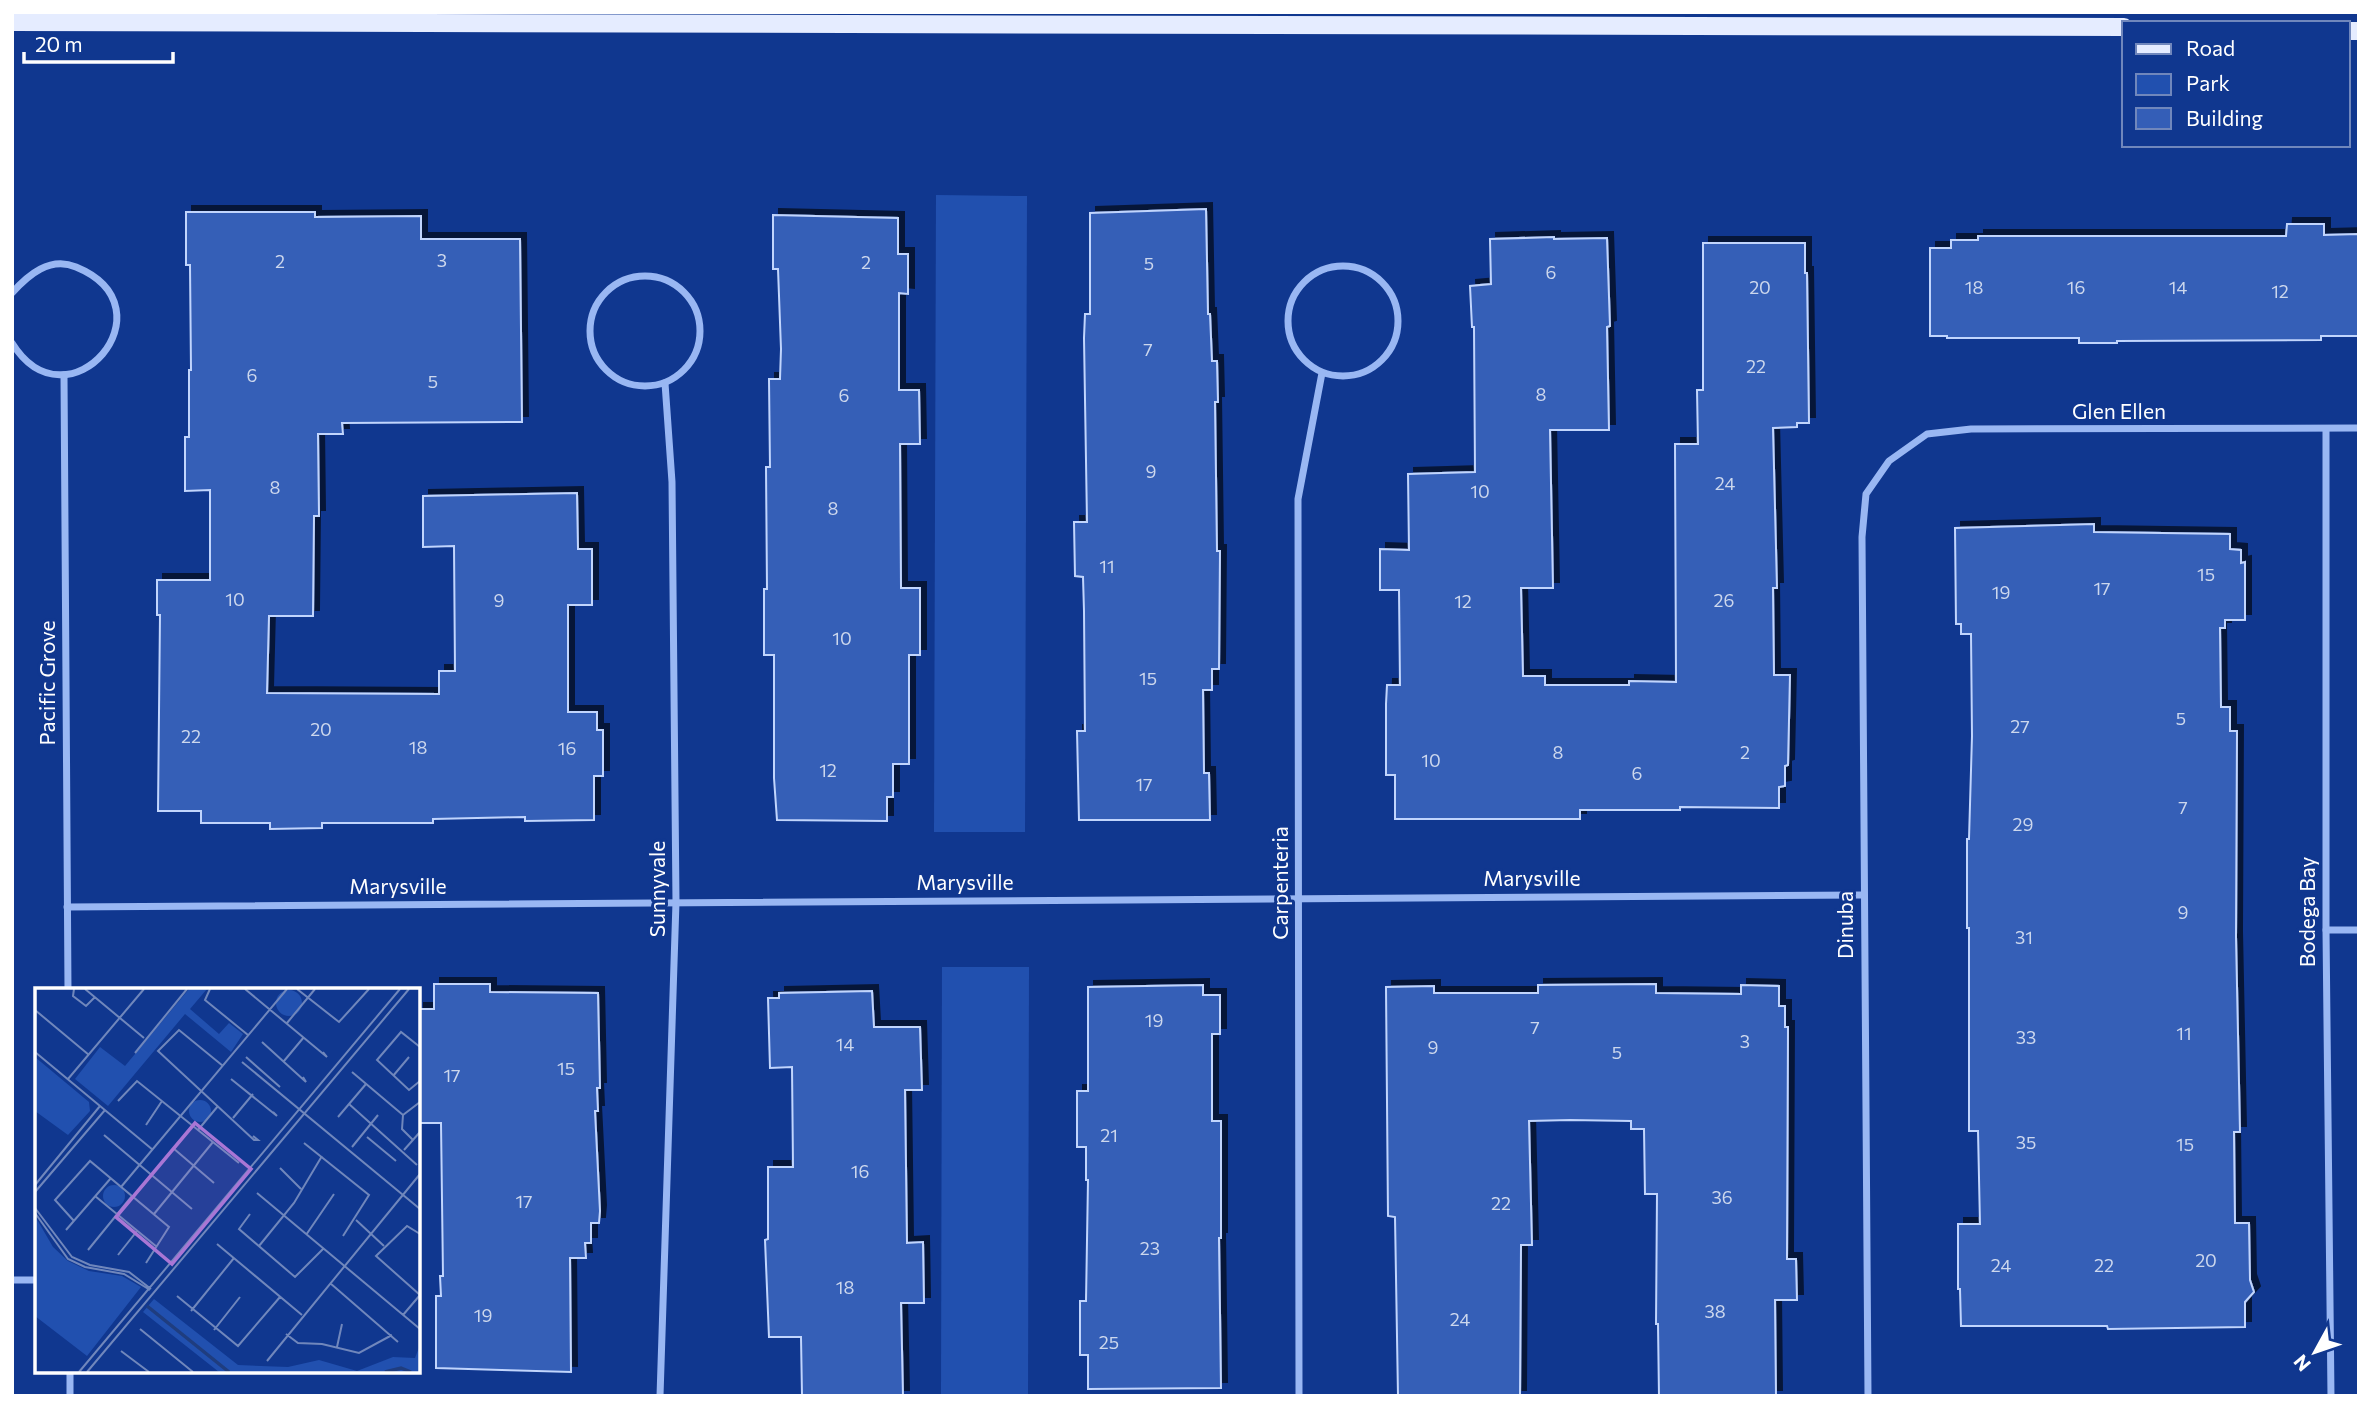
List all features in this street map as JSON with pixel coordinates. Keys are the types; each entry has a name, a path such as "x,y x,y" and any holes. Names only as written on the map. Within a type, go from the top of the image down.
{"main road":[{"path":"12,22 2122,27"}],"street":[{"path":"12,293 27,275 48,265 71,265 93,274 108,290 117,312 115,335 104,355 86,369 64,375 41,371 21,358 12,343"},
{"path":"1353,266 1375,275 1390,293 1398,315 1396,338 1385,358 1366,372 1344,377 1322,373 1302,359 1291,339 1288,317 1294,294 1309,277 1330,267 1353,266"},
{"path":"637,276 660,278 681,288 695,307 701,329 697,352 685,371 665,383 642,387 620,381 602,366 592,345 590,322 598,300 615,285 637,276"},
{"name":"Carpenteria","path":"1299,1396 1298,499 1322,373"},
{"name":"Pacific Grove","path":"64,375 68,988"},
{"name":"Sunnyvale","path":"660,1396 676,902 672,482 665,383"},
{"name":"Glen Ellen","path":"1889,461 1927,434 1971,429 2359,428"},
{"name":"Bodega Bay","path":"2326,429 2326,930 2331,1396"},
{"name":"Dinuba","path":"1868,1396 1861,537 1866,494 1889,461"},
{"name":"Marysville","path":"67,907 1863,895"},
{"path":"2326,930 2359,930"},
{"path":"12,1280 35,1280"},
{"path":"70,1373 70,1396"}],"green space":[{"path":"936,195 1027,196 1025,832 934,832"},
{"path":"942,967 1029,967 1028,1396 941,1396"}],"building":[{"path":"1206,209 1208,314 1212,361 1217,361 1217,551 1220,551 1219,669 1212,669 1212,690 1203,690 1204,773 1209,773 1210,820 1079,820 1077,731 1085,731 1084,611 1083,577 1075,576 1074,522 1087,522 1084,338 1085,314 1090,314 1090,213"},
{"path":"186,212 315,212 315,217 421,216 421,239 520,239 522,422 342,423 343,434 318,434 319,516 314,516 313,616 269,616 267,693 439,694 439,671 455,671 454,546 423,547 423,496 577,493 578,549 592,549 592,605 568,605 568,712 597,712 597,730 603,730 603,776 594,776 594,820 525,821 525,817 433,819 433,823 322,823 322,828 270,829 270,823 201,823 201,811 158,811 160,615 157,615 157,580 210,580 210,490 185,491 185,437 189,437 191,370 190,265 186,265"},
{"path":"773,215 898,218 898,254 908,254 908,294 899,293 899,390 919,390 920,444 900,444 901,588 920,588 920,655 909,655 909,764 893,764 893,797 887,797 887,821 777,820 774,778 774,655 764,655 764,589 767,589 766,467 770,467 769,379 780,379 781,349 778,269 773,269"},
{"path":"2287,224 2324,224 2324,235 2359,234 2359,336 2321,336 2321,340 2079,343 2079,338 1930,336 1930,248 1951,248 1951,240 1978,240 1978,236 2286,236"},
{"path":"1607,238 1609,430 1550,430 1553,588 1521,588 1523,676 1545,676 1545,685 1676,682 1675,444 1698,444 1697,390 1703,390 1703,243 1805,243 1809,423 1797,423 1797,427 1773,428 1777,588 1773,588 1774,675 1790,675 1788,765 1785,766 1785,786 1779,787 1779,808 1580,810 1580,819 1395,819 1395,775 1386,775 1386,704 1387,685 1400,685 1399,590 1380,590 1380,549 1409,550 1408,474 1475,472 1474,327 1470,286 1491,284 1490,239"},
{"path":"2094,524 2094,532 2230,534 2230,549 2241,550 2241,563 2245,562 2245,620 2225,620 2225,628 2220,628 2221,707 2230,707 2230,731 2237,731 2236,937 2240,1132 2234,1132 2235,1223 2249,1223 2250,1280 2254,1292 2245,1302 2245,1327 2108,1329 2107,1326 1961,1326 1958,1224 1980,1224 1978,1131 1969,1131 1967,839 1972,736 1971,634 1961,634 1961,624 1956,624 1955,528"},
{"path":"434,984 490,984 490,992 598,993 600,1088 597,1088 598,1111 595,1111 600,1211 599,1223 591,1223 591,1243 585,1243 586,1258 570,1258 571,1372 436,1368 436,1296 441,1296 440,1276 443,1276 441,1123 420,1123 420,1009 434,1009"},
{"path":"1656,984 1656,993 1741,994 1741,985 1779,986 1779,1006 1785,1006 1785,1027 1788,1027 1787,1259 1796,1259 1797,1300 1775,1300 1776,1396 1659,1396 1656,1324 1657,1194 1645,1194 1644,1129 1631,1129 1631,1121 1570,1120 1529,1121 1532,1245 1521,1245 1520,1396 1398,1396 1395,1217 1388,1216 1386,987 1434,986 1434,993 1538,993 1538,985"},
{"path":"1203,985 1203,995 1220,995 1220,1034 1212,1034 1212,1121 1221,1121 1221,1388 1088,1389 1088,1355 1080,1355 1080,1301 1086,1301 1088,1180 1086,1147 1077,1147 1077,1091 1088,1091 1088,987"},
{"path":"872,991 874,1027 920,1027 922,1090 905,1090 907,1243 923,1242 924,1303 901,1303 903,1396 802,1396 801,1337 769,1337 765,1240 768,1239 768,1167 793,1167 792,1067 770,1068 768,998 779,998 779,993"}]}
